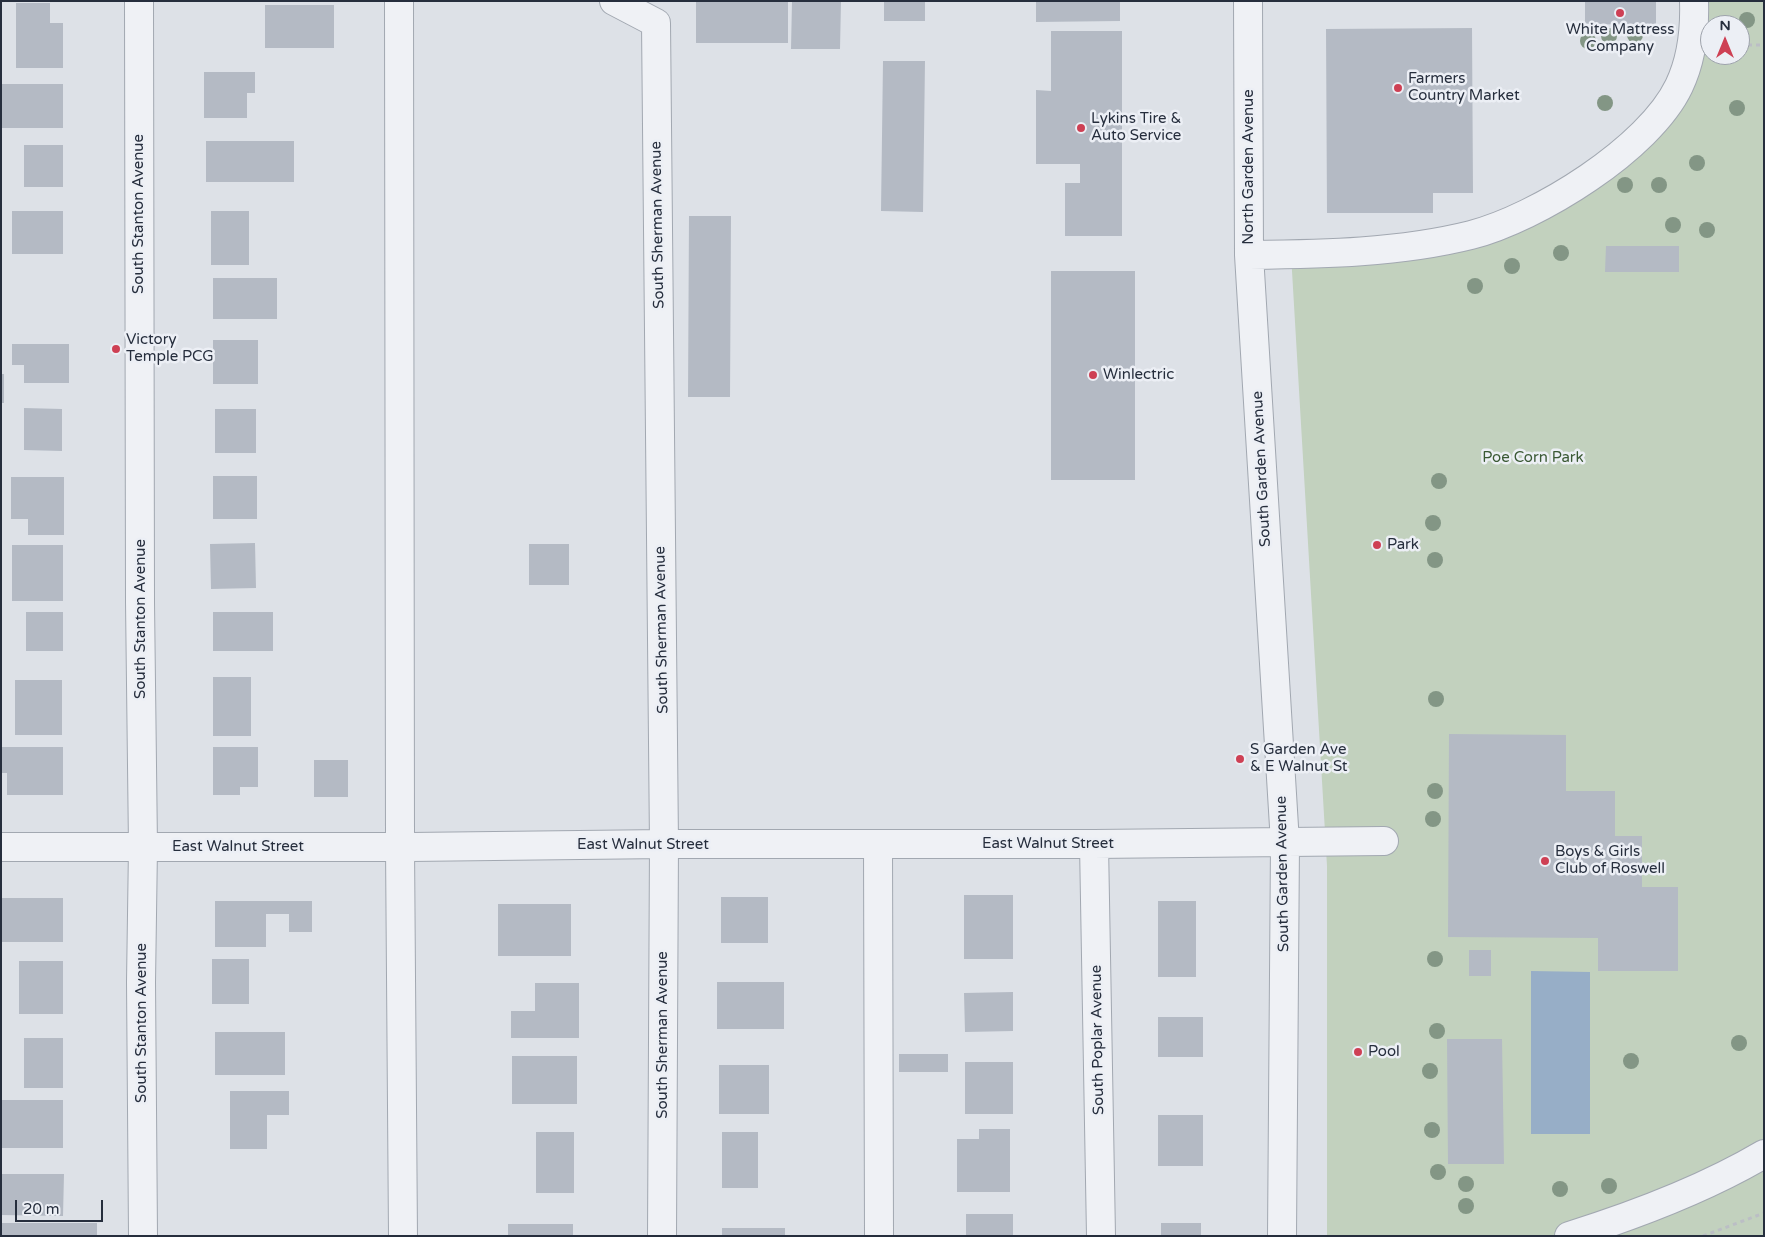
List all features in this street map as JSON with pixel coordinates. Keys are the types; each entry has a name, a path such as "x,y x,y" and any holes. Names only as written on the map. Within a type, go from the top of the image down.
{"street":[{"name":"South Stanton Avenue","path":"139,1 140,602 143,847 140,982 143,1236"},
{"path":"399,1 400,847 403,1236"},
{"name":"South Sherman Avenue","path":"614,1 656,23 664,844 662,1236"},
{"name":"North Garden Avenue","path":"1248,1 1249,255 1254,333"},
{"path":"1249,255 1334,252 1430,244 1490,230 1541,207 1595,173 1620,154 1663,111 1679,87 1688,66 1693,44 1694,1"},
{"name":"South Garden Avenue","path":"1254,333 1285,842 1282,1236"},
{"name":"East Walnut Street","path":"1,846 400,847 1384,841"},
{"path":"878,844 879,1236"},
{"name":"South Poplar Avenue","path":"1094,844 1101,1236"},
{"path":"1569,1236 1628,1217 1692,1191 1764,1154"}],"path":[{"path":"1750,45 1764,45"},
{"path":"1703,1236 1764,1213"}],"green space":[{"name":"Poe Corn Park","path":"1693,1 1764,1 1764,1236 1327,1236 1327,866 1291,254 1490,230 1663,111"}],"water":[{"path":"1531,971 1590,972 1590,1134 1531,1134"}],"building":[{"path":"696,1 788,1 788,43 696,43"},
{"path":"792,1 841,1 840,49 791,49"},
{"path":"884,1 925,1 925,21 884,21"},
{"path":"1036,1 1120,1 1120,21 1036,22"},
{"name":"White Mattress Company","path":"1585,1 1656,1 1656,25 1585,24"},
{"path":"16,3 50,3 50,23 63,23 63,68 16,68"},
{"path":"265,5 334,5 334,48 265,48"},
{"path":"1472,28 1473,193 1433,193 1433,213 1327,213 1326,29"},
{"path":"1051,31 1122,31 1122,236 1065,236 1065,183 1080,183 1080,164 1036,164 1036,90 1051,91"},
{"path":"883,61 925,61 923,212 881,211"},
{"path":"204,72 255,72 255,93 247,93 247,118 204,118"},
{"path":"1,84 63,84 63,128 1,128"},
{"path":"206,141 294,141 294,182 206,182"},
{"path":"24,145 63,145 63,187 24,187"},
{"path":"12,211 63,211 63,254 12,254"},
{"path":"211,211 249,211 249,265 211,265"},
{"path":"689,216 731,216 730,397 688,397"},
{"path":"1606,246 1679,246 1679,272 1605,272"},
{"name":"Winlectric","path":"1051,271 1135,271 1135,480 1051,480"},
{"path":"213,278 277,278 277,319 213,319"},
{"path":"213,340 258,340 258,384 213,384"},
{"path":"12,344 69,344 69,383 24,383 24,365 12,365"},
{"path":"1,374 4,374 4,403 1,403"},
{"path":"24,408 62,409 62,451 24,450"},
{"path":"215,409 256,409 256,453 215,453"},
{"path":"213,476 257,476 257,519 213,519"},
{"path":"11,477 64,477 64,535 28,535 28,519 11,519"},
{"path":"255,543 256,588 211,589 210,544"},
{"path":"529,544 569,544 569,585 529,585"},
{"path":"12,545 63,545 63,601 12,601"},
{"path":"26,612 63,612 63,651 26,651"},
{"path":"213,612 273,612 273,651 213,651"},
{"path":"213,677 251,677 251,736 213,736"},
{"path":"15,680 62,680 62,735 15,735"},
{"name":"Boys & Girls Club of Roswell","path":"1449,734 1566,735 1566,791 1615,791 1615,836 1642,836 1642,887 1678,887 1678,971 1598,971 1598,938 1448,937"},
{"path":"1,747 63,747 63,795 7,795 7,773 1,773"},
{"path":"213,747 258,747 258,787 240,787 240,795 213,795"},
{"path":"314,760 348,760 348,797 314,797"},
{"path":"964,895 1013,895 1013,959 964,959"},
{"path":"721,897 768,897 768,943 721,943"},
{"path":"1,898 63,898 63,942 1,942"},
{"path":"215,901 312,901 312,932 289,932 289,914 266,914 266,947 215,947"},
{"path":"1158,901 1196,901 1196,977 1158,977"},
{"path":"498,904 571,904 571,956 498,956"},
{"path":"1469,950 1491,950 1491,976 1469,976"},
{"path":"212,959 249,959 249,1004 212,1004"},
{"path":"19,961 63,961 63,1014 19,1014"},
{"path":"717,982 784,982 784,1029 717,1029"},
{"path":"535,983 579,983 579,1038 511,1038 511,1011 535,1011"},
{"path":"1013,992 1013,1031 965,1032 964,993"},
{"path":"1158,1017 1203,1017 1203,1057 1158,1057"},
{"path":"215,1032 285,1032 285,1075 215,1075"},
{"path":"24,1038 63,1038 63,1088 24,1088"},
{"path":"1447,1039 1502,1039 1504,1164 1448,1164"},
{"path":"899,1054 948,1054 948,1072 899,1072"},
{"path":"512,1056 577,1056 577,1104 512,1104"},
{"path":"965,1062 1013,1062 1013,1114 965,1114"},
{"path":"719,1065 769,1065 769,1114 719,1114"},
{"path":"230,1091 289,1091 289,1115 267,1115 267,1149 230,1149"},
{"path":"1,1100 63,1100 63,1148 1,1148"},
{"path":"1158,1115 1203,1115 1203,1166 1158,1166"},
{"path":"979,1129 1010,1129 1010,1192 957,1192 957,1139 979,1139"},
{"path":"536,1132 574,1132 574,1193 536,1193"},
{"path":"722,1132 758,1132 758,1188 722,1188"},
{"path":"1,1174 64,1174 63,1216 1,1215"},
{"path":"966,1214 1013,1214 1013,1236 966,1236"},
{"path":"1,1223 97,1223 97,1236 1,1236"},
{"path":"1161,1223 1201,1223 1201,1236 1161,1236"},
{"path":"508,1224 573,1224 573,1236 508,1236"},
{"path":"722,1228 785,1228 785,1236 722,1236"}],"place":[{"name":"White Mattress Company","path":"1620,13"},
{"name":"Farmers Country Market","path":"1398,88"},
{"name":"Lykins Tire & Auto Service","path":"1081,128"},
{"name":"Victory Temple PCG","path":"116,349"},
{"name":"Winlectric","path":"1093,375"},
{"name":"Park","path":"1377,545"},
{"name":"S Garden Ave & E Walnut St","path":"1240,759"},
{"name":"Boys & Girls Club of Roswell","path":"1545,861"},
{"name":"Pool","path":"1358,1052"}]}
